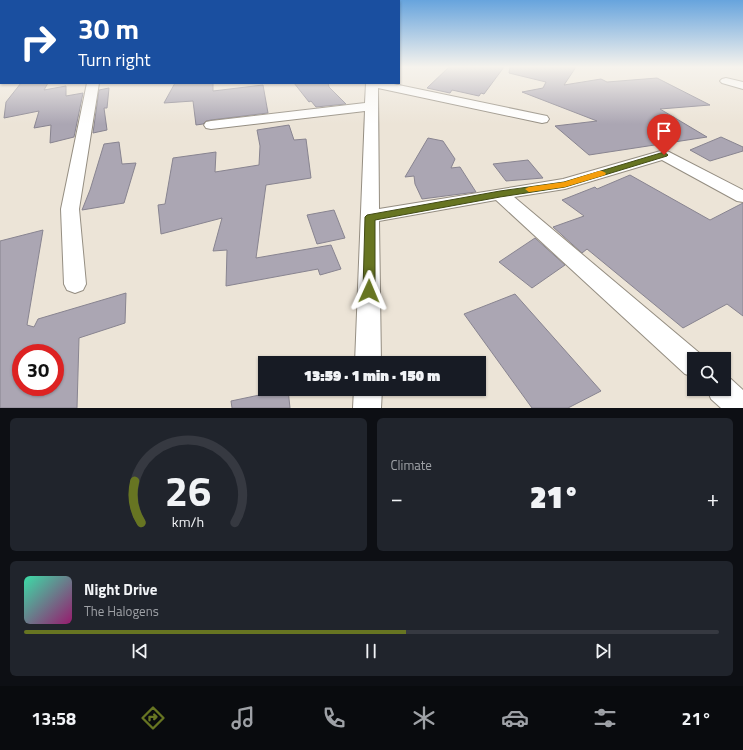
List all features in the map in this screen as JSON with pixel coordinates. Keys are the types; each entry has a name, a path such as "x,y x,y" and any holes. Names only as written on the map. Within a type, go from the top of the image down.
{"street":[{"path":"75,284 70,209 92,86"},
{"path":"368,356 372,86"},
{"path":"387,86 542,118"},
{"path":"211,125 372,106"},
{"path":"370,217 565,184 664,155 743,197"},
{"path":"500,194 687,359"},
{"path":"367,408 368,396"},
{"path":"729,396 742,408"}],"building":[{"path":"19,86 46,86 44,90 66,86 66,96 83,93 74,137 50,143 51,125 34,128 39,111 4,118 6,102"},
{"path":"173,86 213,86 213,91 263,86 268,113 211,120 206,121 203,124 196,125 193,101 164,103"},
{"path":"296,86 329,86 346,104 316,107 311,101 309,102"},
{"path":"429,86 490,86 484,94 481,93 479,96 452,90 450,93 427,88"},
{"path":"544,86 673,86 710,105 660,109 707,137 589,155 555,126 597,121 522,92 543,88"},
{"path":"109,88 107,108 104,108 107,130 93,133 99,90"},
{"path":"289,125 294,140 306,139 311,178 266,185 256,258 331,245 341,269 320,275 318,269 226,286 227,250 213,251 222,218 161,234 158,205 165,204 173,158 216,152 215,172 259,165 260,146 257,130"},
{"path":"721,137 743,147 743,151 710,161 690,150"},
{"path":"428,138 443,141 455,159 451,168 460,167 476,192 422,199 415,184 414,176 405,177"},
{"path":"119,142 122,164 136,163 124,203 82,210 90,190 104,144"},
{"path":"528,160 543,178 506,181 493,164"},
{"path":"630,175 710,220 743,203 743,316 727,304 683,328 587,249 582,253 553,227 584,216 562,200 595,187 597,189"},
{"path":"334,210 345,238 317,244 307,215"},
{"path":"43,230 27,325 34,327 38,319 126,293 125,323 79,338 77,408 0,408 0,241"},
{"path":"535,238 565,265 532,288 499,262"},
{"path":"515,294 601,391 568,408 532,408 464,314"},
{"path":"258,395 289,396 290,408 232,408 231,401"}],"slow traffic":[{"path":"529,189 565,184 602,173"}],"route":[{"path":"369,291 370,217 565,184 664,155"}]}
